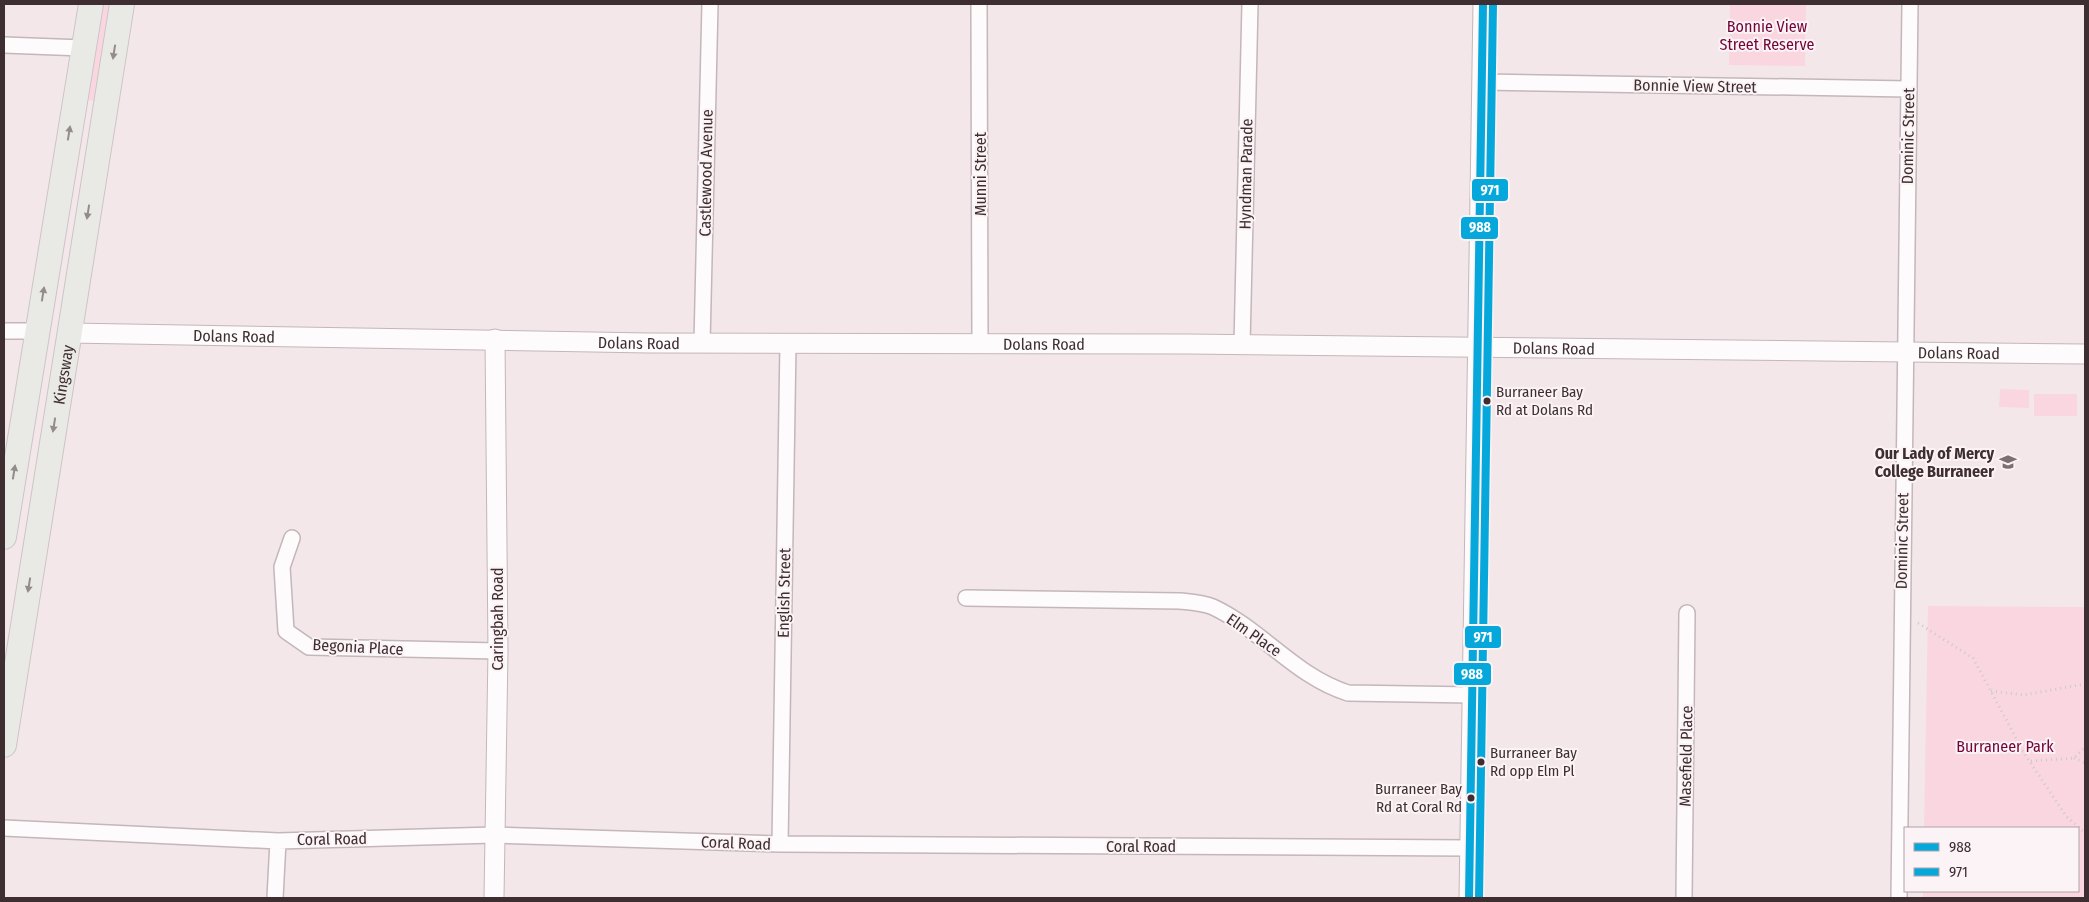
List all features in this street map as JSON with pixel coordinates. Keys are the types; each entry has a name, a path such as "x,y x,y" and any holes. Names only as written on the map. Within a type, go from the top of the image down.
{"main road":[{"name":"Kingsway","path":"4,537 91,4"},
{"name":"Kingsway","path":"4,745 68,333 122,4"},
{"name":"Dolans Road","path":"37,331 68,333"}],"street":[{"name":"Castlewood Avenue","path":"702,343 710,4"},
{"name":"Munni Street","path":"979,4 980,344"},
{"name":"Hyndman Parade","path":"1242,345 1250,4"},
{"path":"1469,898 1483,4"},
{"name":"Dominic Street","path":"1899,898 1910,4"},
{"path":"4,45 84,48"},
{"name":"Bonnie View Street","path":"1482,82 1909,89"},
{"name":"Dolans Road","path":"4,331 37,331"},
{"name":"Dolans Road","path":"68,333 702,343 1242,345 2085,354"},
{"name":"Caringbah Road","path":"494,898 498,651 495,339"},
{"name":"English Street","path":"780,844 788,343"},
{"name":"Begonia Place","path":"292,538 282,566 286,631 309,647 498,651"},
{"name":"Elm Place","path":"966,598 1180,600 1211,606 1236,619 1308,674 1329,687 1348,693 1473,695"},
{"name":"Masefield Place","path":"1684,898 1687,613"},
{"name":"Coral Road","path":"4,828 278,841 494,835 780,844 1470,848"},
{"path":"275,898 278,841"}],"path":[{"path":"1902,613 1973,658 2030,762 2066,816 2078,827"},
{"path":"1991,691 2024,695 2085,684"},
{"path":"2074,758 2085,747"},
{"path":"2030,762 2074,758 2085,763"}],"green space":[{"path":"102,4 110,4 95,101 87,100"},
{"name":"Bonnie View Street Reserve","path":"1730,4 1806,4 1805,66 1729,65"},
{"path":"2000,389 2029,390 2029,408 1999,407"},
{"path":"2034,394 2077,394 2077,416 2034,416"},
{"name":"Burraneer Park","path":"1928,606 2085,607 2085,898 1923,898 1923,892 2079,892 2079,827 1924,827"}],"transit line":[{"name":"988","path":"1469,898 1483,4"},
{"name":"971","path":"1479,898 1493,4"}],"place":[{"name":"Burraneer Bay Rd at Dolans Rd","path":"1487,401"},
{"name":"Our Lady of Mercy College Burraneer","path":"2008,462"},
{"name":"Burraneer Bay Rd opp Elm Pl","path":"1481,762"},
{"name":"Burraneer Bay Rd at Coral Rd","path":"1471,798"}]}
